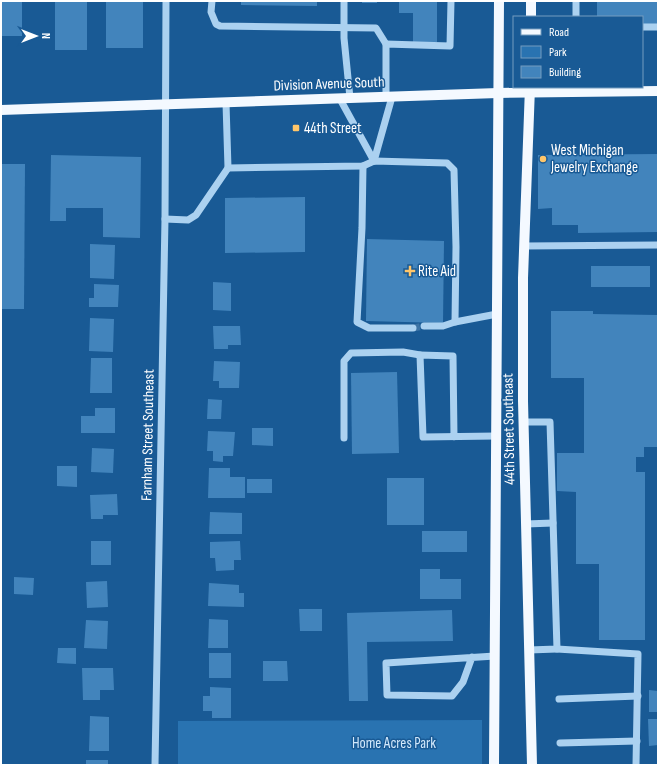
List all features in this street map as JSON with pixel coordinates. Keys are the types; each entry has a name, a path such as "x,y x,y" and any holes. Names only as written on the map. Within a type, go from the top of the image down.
{"main road":[{"name":"44th Street Southeast","path":"494,765 499,1"},
{"path":"531,1 531,16"},
{"name":"Division Avenue South","path":"1,110 345,99 498,93 529,90 658,91"},
{"name":"44th Street Southeast","path":"529,90 523,278 524,422 532,765"}],"street":[{"name":"Farnham Street Southeast","path":"155,765 166,1"},
{"path":"212,1 211,12 216,24 220,26 376,28 386,44 389,97 374,160"},
{"path":"344,1 345,99 374,160"},
{"path":"386,44 450,46 451,1"},
{"path":"576,1 576,16"},
{"path":"643,27 658,27"},
{"path":"164,219 188,220 196,215 228,168 226,103"},
{"path":"228,168 363,166 374,160 447,162 454,170 456,247 455,322"},
{"path":"363,166 362,228 357,322 369,328 412,328"},
{"path":"524,246 658,245"},
{"path":"424,326 443,326 455,322 497,314"},
{"path":"344,438 344,361 351,353 403,352 420,355 453,356 454,437"},
{"path":"420,355 423,437 496,436"},
{"path":"524,422 550,422 557,650"},
{"path":"526,524 553,523"},
{"path":"529,650 638,654 636,765"},
{"path":"472,657 463,682 452,696 387,695 386,663 472,657 495,656"},
{"path":"559,699 638,696"},
{"path":"560,743 637,741"}],"green space":[{"name":"Home Acres Park","path":"482,720 482,765 178,765 178,721"}],"building":[{"path":"1,1 22,1 22,36 1,36"},
{"path":"55,1 87,1 87,50 55,50"},
{"path":"106,1 143,1 143,48 106,48"},
{"path":"241,1 317,1 317,6 241,5"},
{"path":"362,1 377,1 377,3 362,3"},
{"path":"399,1 437,1 437,42 413,42 413,13 399,13"},
{"path":"597,1 658,1 658,24 643,24 643,16 597,16"},
{"path":"658,154 658,232 578,233 578,225 552,225 552,208 538,209 538,155"},
{"path":"51,155 141,157 140,238 103,237 103,208 66,208 66,221 50,221"},
{"path":"1,164 25,164 24,309 1,309"},
{"path":"305,197 305,252 225,253 225,198"},
{"path":"367,239 444,241 443,323 366,321"},
{"path":"90,244 115,245 114,279 90,278"},
{"path":"591,266 650,266 650,287 591,287"},
{"path":"213,282 231,283 231,311 213,310"},
{"path":"94,284 119,285 118,307 89,307 89,298 94,298"},
{"path":"551,311 593,311 593,314 658,315 658,447 644,447 644,457 636,457 636,472 645,472 645,640 599,640 599,564 576,564 576,492 557,491 557,453 584,453 584,378 551,378"},
{"path":"90,318 114,319 113,352 89,351"},
{"path":"213,326 240,326 241,345 228,345 228,349 214,349"},
{"path":"91,358 112,358 112,393 90,393"},
{"path":"214,361 240,362 239,388 219,388 219,381 213,381"},
{"path":"397,372 399,453 352,454 351,373"},
{"path":"208,399 222,400 221,419 207,419"},
{"path":"95,408 115,408 115,433 81,433 81,416 95,416"},
{"path":"252,428 273,428 273,446 252,445"},
{"path":"208,431 235,432 233,456 223,456 223,462 213,461 213,451 207,451"},
{"path":"92,448 114,449 113,473 91,472"},
{"path":"57,466 77,466 77,487 57,486"},
{"path":"209,468 230,468 230,477 245,477 245,498 208,498"},
{"path":"387,478 424,478 424,525 387,525"},
{"path":"247,479 272,479 272,493 247,493"},
{"path":"117,494 118,515 103,515 103,519 91,519 90,495"},
{"path":"210,512 242,513 242,534 209,534"},
{"path":"422,531 467,531 467,552 422,552"},
{"path":"91,541 111,541 111,565 91,565"},
{"path":"240,541 241,560 234,560 234,570 216,571 215,558 210,558 210,542"},
{"path":"420,569 440,569 440,579 461,579 461,599 420,599"},
{"path":"14,577 34,578 33,595 14,594"},
{"path":"107,581 108,607 87,608 86,582"},
{"path":"209,583 239,585 239,593 244,593 244,607 208,606"},
{"path":"299,609 322,609 322,631 300,631"},
{"path":"452,610 453,641 367,642 368,701 349,701 347,613"},
{"path":"209,619 228,620 228,648 208,648"},
{"path":"86,620 108,621 107,649 84,648"},
{"path":"58,648 76,648 76,664 57,663"},
{"path":"209,653 231,653 231,678 209,678"},
{"path":"263,661 287,661 288,681 263,681"},
{"path":"82,668 113,668 114,690 100,690 100,700 83,700"},
{"path":"210,687 231,688 231,718 212,718 212,711 203,711 203,696 210,696"},
{"path":"649,690 658,691 658,712 649,712"},
{"path":"90,716 109,717 109,751 89,751"},
{"path":"648,719 658,719 658,745 649,746"},
{"path":"86,760 108,760 108,765 86,765"}],"tunnel":[{"path":"413,328 424,326"}],"place":[{"name":"44th Street","path":"296,128"},
{"name":"West Michigan Jewelry Exchange","path":"543,159"},
{"name":"Rite Aid","path":"410,271"}]}
